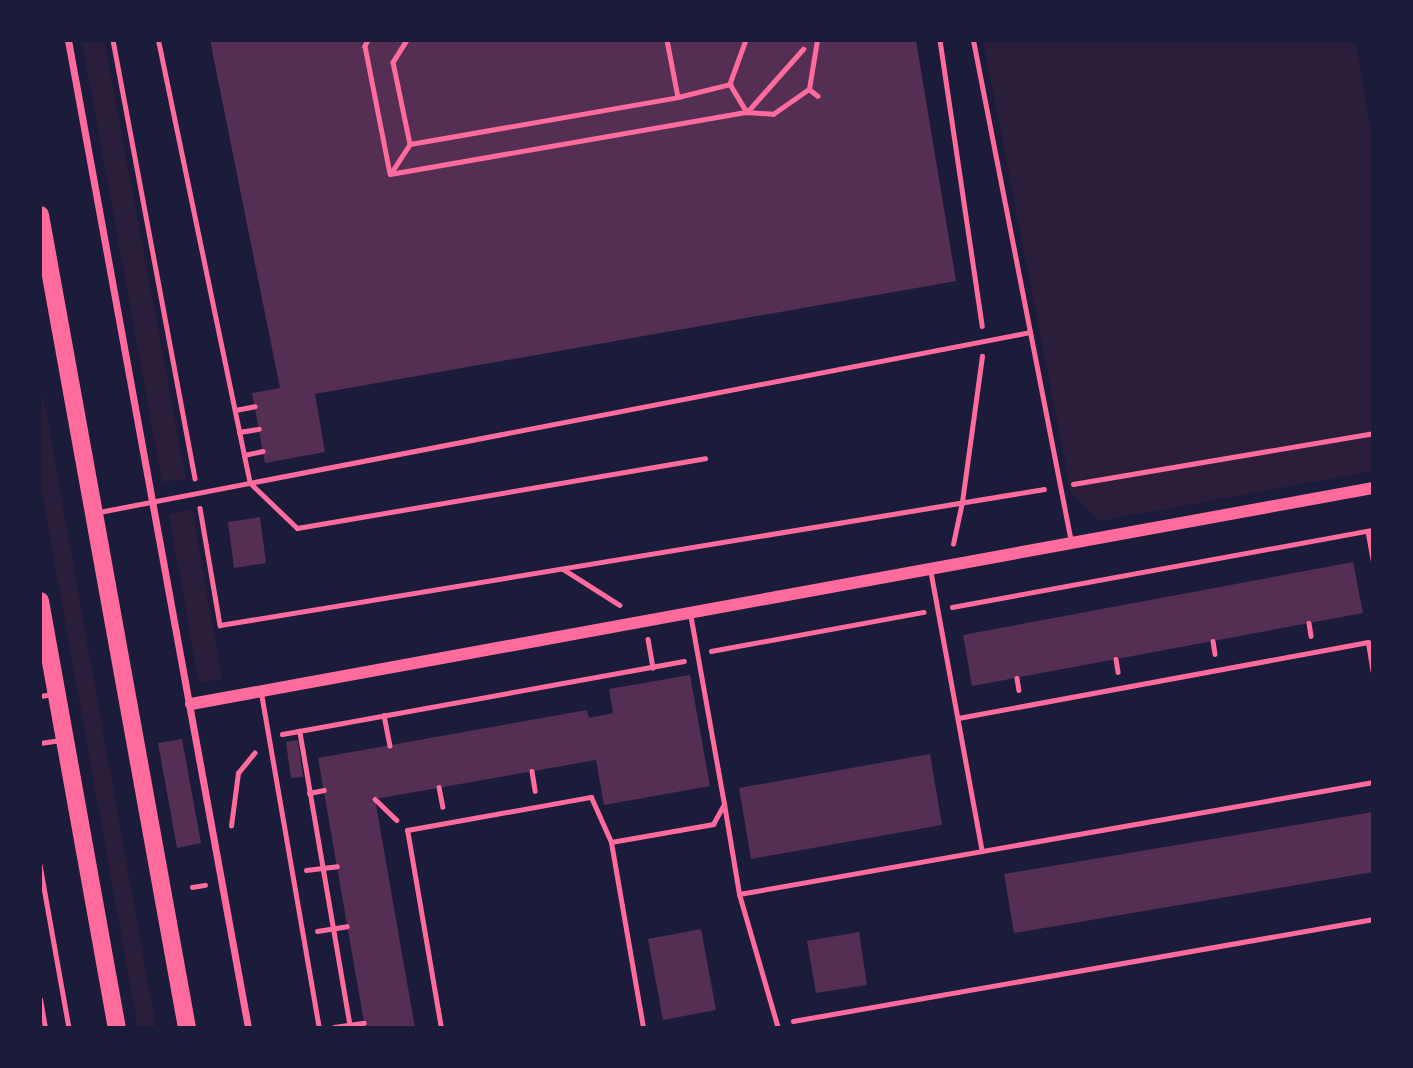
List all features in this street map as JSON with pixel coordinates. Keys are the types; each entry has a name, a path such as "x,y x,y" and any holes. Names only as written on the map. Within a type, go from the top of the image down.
{"main road":[{"path":"40,215 187,1028"},
{"path":"40,601 48,695 65,739 117,1028"}],"street":[{"path":"68,40 248,1028"},
{"path":"191,704 1373,488"}],"lane":[{"path":"158,40 250,484 297,528 705,458"},
{"path":"973,40 1071,543"},
{"path":"96,513 1030,332"},
{"path":"234,410 254,406"},
{"path":"239,432 259,429"},
{"path":"244,455 263,452"},
{"path":"930,569 982,851"},
{"path":"690,613 740,894 777,1026"},
{"path":"958,718 1368,642 1373,672"},
{"path":"260,691 319,1028"},
{"path":"40,743 65,739"},
{"path":"740,894 1373,782"},
{"path":"441,1028 407,830 591,797 611,842 643,1028"},
{"path":"611,842 713,824 724,804"},
{"path":"40,999 45,1028"}],"path":[{"path":"113,40 220,625 1373,432"},
{"path":"369,40 365,46 390,174"},
{"path":"390,174 410,144 393,62 407,40"},
{"path":"667,40 678,97"},
{"path":"730,84 746,40"},
{"path":"390,174 747,112 773,114 809,89 817,40"},
{"path":"940,40 984,342 962,502 949,565"},
{"path":"747,112 803,49"},
{"path":"730,84 747,112"},
{"path":"410,144 678,97 730,84"},
{"path":"809,89 818,96"},
{"path":"230,828 238,773 268,736 680,663 697,653 1370,531 1373,560"},
{"path":"384,715 390,745"},
{"path":"299,731 350,1026"},
{"path":"309,793 324,790"},
{"path":"375,799 407,830"},
{"path":"40,865 51,906 69,1028"},
{"path":"323,868 337,866"},
{"path":"777,1026 1373,919"},
{"path":"303,933 347,926"},
{"path":"331,1028 364,1023"}],"shaded area":[{"path":"82,40 104,40 186,479 162,482"},
{"path":"983,40 1355,40 1373,142 1373,471 1100,521 1071,493"},
{"path":"40,378 156,1028 138,1028 40,481"},
{"path":"192,509 222,679 199,683 169,514"}],"building":[{"path":"210,40 916,40 956,281 315,394 325,452 265,463 252,393 280,388"},
{"path":"260,517 266,563 234,568 228,522"},
{"path":"1353,562 1363,613 972,686 963,635"},
{"path":"690,675 710,786 604,805 596,760 375,799 415,1028 365,1028 318,758 587,710 589,718 613,713 609,689"},
{"path":"182,739 201,843 177,848 158,743"},
{"path":"298,740 303,777 291,778 286,742"},
{"path":"930,754 942,825 751,859 739,788"},
{"path":"1373,812 1373,872 1014,933 1004,874"},
{"path":"701,929 716,1010 663,1020 648,939"},
{"path":"859,932 867,985 816,993 807,941"}]}
